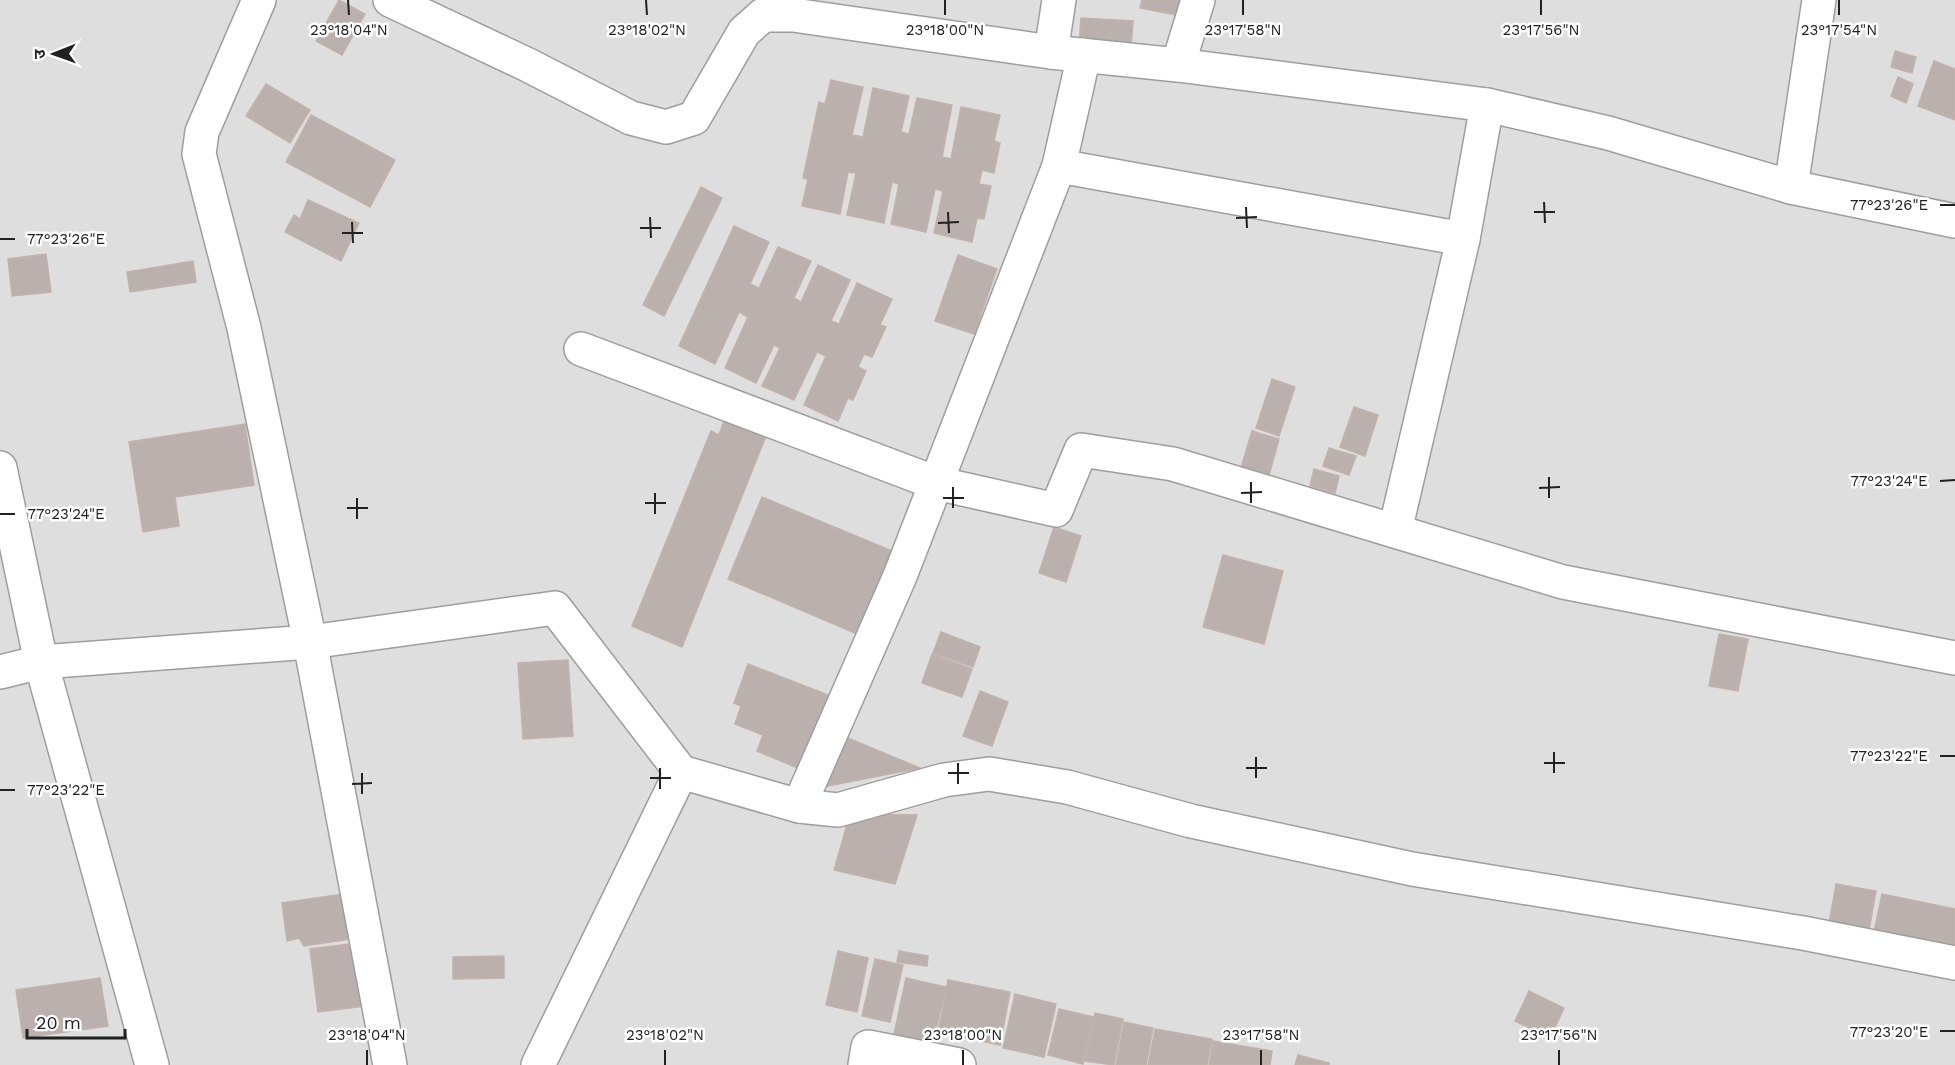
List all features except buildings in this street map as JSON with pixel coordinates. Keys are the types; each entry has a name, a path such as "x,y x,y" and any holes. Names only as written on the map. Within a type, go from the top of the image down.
{"street":[{"path":"259,0 202,132 199,154 244,328 310,642 390,1065"},
{"path":"390,0 528,65 631,118 666,127 694,118 744,32 764,15 793,15 1051,51 1487,105 1608,132 1791,187 1955,221"},
{"path":"1051,51 1059,0"},
{"path":"1178,65 1198,0"},
{"path":"1791,187 1819,0"},
{"path":"799,806 900,576 1059,166 1084,55"},
{"path":"1395,531 1463,239 1487,105"},
{"path":"1059,166 1463,239"},
{"path":"581,349 936,483 1056,510 1081,450 1173,464 1563,582 1955,658"},
{"path":"0,468 41,662 152,1065"},
{"path":"0,672 41,662 310,642 555,608 681,772 799,806 838,810 944,780 989,774 1067,787 1191,821 1412,870 1803,933 1955,963"},
{"path":"538,1065 681,772"},
{"path":"865,1065 868,1047 959,1065"}],"shaded area":[{"path":"0,0 1955,0 1955,1065 0,1065"}]}
